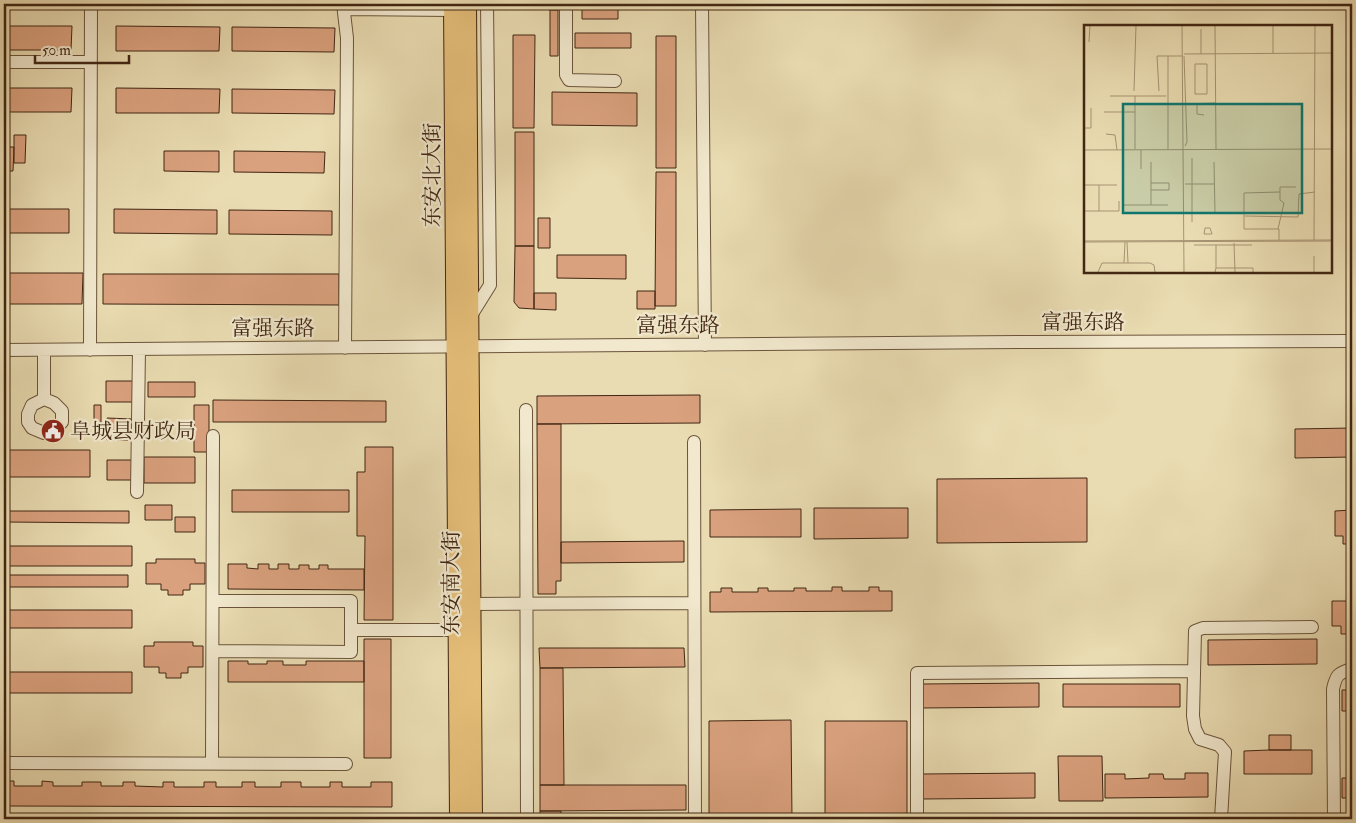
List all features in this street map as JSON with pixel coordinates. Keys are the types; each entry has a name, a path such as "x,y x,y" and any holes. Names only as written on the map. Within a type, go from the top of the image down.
{"main road":[{"name":"东安北大街","path":"463,347 470,317 468,4"},
{"name":"东安北大街","path":"452,7 463,347"},
{"name":"东安南大街","path":"463,347 472,604 474,819"},
{"name":"东安南大街","path":"458,819 456,630 463,347"}],"street":[{"path":"90,350 91,4"},
{"path":"470,317 490,285 487,4"},
{"path":"566,4 566,75 569,80 615,81"},
{"path":"702,4 705,345"},
{"path":"345,348 347,38 344,7 452,7"},
{"path":"4,62 91,62"},
{"name":"富强东路","path":"4,350 1352,341"},
{"path":"138,492 139,349"},
{"path":"44,350 44,399"},
{"path":"526,410 527,819"},
{"path":"212,763 213,436"},
{"path":"694,442 695,819"},
{"path":"213,601 351,601 351,652 213,651"},
{"path":"472,604 694,603"},
{"path":"1221,819 1225,752 1219,746 1200,739 1195,729 1193,716 1195,631 1204,628 1312,627"},
{"path":"351,630 456,630"},
{"path":"1334,819 1333,689 1335,680 1340,673 1352,669"},
{"path":"917,819 916,673 1194,671"},
{"path":"6,763 346,764"}],"building":[{"path":"582,8 618,8 618,19 582,19"},
{"path":"550,10 558,10 558,56 550,56"},
{"path":"4,26 72,26 71,50 4,50"},
{"path":"116,26 220,27 219,51 116,51"},
{"path":"232,27 335,28 334,52 232,51"},
{"path":"575,33 631,33 631,48 575,48"},
{"path":"513,35 535,35 534,128 513,128"},
{"path":"656,36 676,36 676,168 656,168"},
{"path":"4,88 72,88 71,112 4,112"},
{"path":"116,88 220,89 219,113 116,113"},
{"path":"232,89 335,90 334,114 232,113"},
{"path":"552,92 637,93 637,126 552,125"},
{"path":"515,132 534,132 534,246 515,246"},
{"path":"14,135 26,135 25,163 14,163"},
{"path":"4,147 14,147 13,171 4,171"},
{"path":"164,151 219,151 219,172 164,171"},
{"path":"234,151 325,152 324,173 234,172"},
{"path":"656,172 676,172 676,306 655,306"},
{"path":"4,209 69,209 69,233 4,233"},
{"path":"114,209 217,210 217,234 114,233"},
{"path":"229,210 332,211 332,235 229,234"},
{"path":"538,218 550,218 550,248 538,248"},
{"path":"515,246 534,246 534,309 519,308 514,302"},
{"path":"557,255 626,255 626,279 557,278"},
{"path":"4,273 83,273 82,304 4,304"},
{"path":"103,274 339,274 339,305 103,304"},
{"path":"637,291 655,291 655,309 637,309"},
{"path":"534,293 556,293 556,310 534,309"},
{"path":"106,381 133,381 133,402 106,402"},
{"path":"148,382 195,382 195,397 148,397"},
{"path":"700,395 700,423 537,424 537,396"},
{"path":"213,400 386,401 386,422 213,422"},
{"path":"94,405 101,405 101,437 94,437"},
{"path":"194,405 209,405 209,452 194,452"},
{"path":"107,418 132,419 132,440 107,440"},
{"path":"537,424 561,424 561,581 556,581 556,594 538,594"},
{"path":"1352,428 1352,457 1295,458 1295,429"},
{"path":"365,447 393,447 393,620 364,620 365,536 357,536 357,472 365,472"},
{"path":"4,450 90,450 90,477 4,477"},
{"path":"144,457 195,457 195,483 144,483"},
{"path":"107,460 133,460 133,480 107,480"},
{"path":"1087,478 1087,542 937,543 937,479"},
{"path":"232,490 349,490 349,512 232,512"},
{"path":"145,505 172,505 172,520 145,520"},
{"path":"814,508 908,508 908,538 814,539"},
{"path":"801,509 801,537 710,537 710,510"},
{"path":"1352,510 1352,544 1343,544 1343,536 1335,536 1335,511"},
{"path":"4,511 129,511 129,523 4,522"},
{"path":"175,517 195,517 195,532 175,532"},
{"path":"684,541 684,562 561,563 561,542"},
{"path":"4,546 132,546 132,566 4,566"},
{"path":"156,559 195,559 195,563 205,563 205,584 190,584 190,590 183,590 183,595 168,595 168,590 161,590 161,584 146,584 146,563 156,563"},
{"path":"228,564 247,564 247,568 258,569 258,564 269,564 269,569 278,569 278,564 289,564 289,569 299,569 299,565 309,565 309,569 319,569 319,565 328,565 328,569 364,569 364,590 228,589"},
{"path":"4,575 128,575 128,587 4,587"},
{"path":"832,587 842,587 842,591 869,591 869,587 879,587 879,591 892,591 892,611 710,612 710,592 721,592 721,588 732,588 732,592 758,592 758,588 768,588 768,591 794,591 794,588 806,588 806,591 832,591"},
{"path":"1332,601 1352,601 1352,634 1341,634 1341,626 1332,626"},
{"path":"4,610 132,610 132,628 4,628"},
{"path":"364,639 391,639 391,758 364,758"},
{"path":"1317,639 1317,664 1208,665 1208,640"},
{"path":"154,642 193,642 193,646 203,646 203,667 188,667 188,673 181,673 181,678 166,678 166,673 159,673 159,667 144,667 144,646 154,646"},
{"path":"539,648 684,648 685,667 540,668"},
{"path":"228,661 248,661 248,664 267,664 267,661 283,661 283,665 306,665 306,661 364,661 364,682 228,682"},
{"path":"540,668 563,668 564,785 540,785"},
{"path":"4,672 132,672 132,693 4,693"},
{"path":"1039,683 1039,707 921,708 921,684"},
{"path":"1063,684 1180,684 1180,707 1063,707"},
{"path":"1342,690 1352,690 1352,711 1342,711"},
{"path":"791,720 792,819 709,819 709,721"},
{"path":"825,721 907,721 907,819 825,819"},
{"path":"1269,735 1291,735 1291,750 1269,750"},
{"path":"1312,750 1312,774 1244,774 1244,751"},
{"path":"1058,756 1102,756 1103,801 1059,801"},
{"path":"1035,773 1035,798 922,799 922,774"},
{"path":"1185,773 1208,773 1208,797 1105,798 1105,774 1125,774 1125,779 1149,778 1149,774 1163,774 1164,779 1185,779"},
{"path":"1342,778 1352,778 1352,798 1342,798"},
{"path":"4,781 14,781 14,786 42,786 42,781 53,782 53,786 82,786 82,782 101,782 101,786 123,786 123,782 135,782 135,786 163,787 163,782 174,782 174,787 204,787 204,782 216,782 216,787 242,787 242,782 255,782 255,787 281,787 281,782 301,782 301,787 330,787 330,782 342,782 342,787 371,787 371,782 392,782 392,807 4,806"},
{"path":"540,785 686,785 686,810 540,811"},
{"path":"540,811 561,811 561,819 540,819"}],"place":[{"name":"阜城县财政局","path":"53,431"}]}
